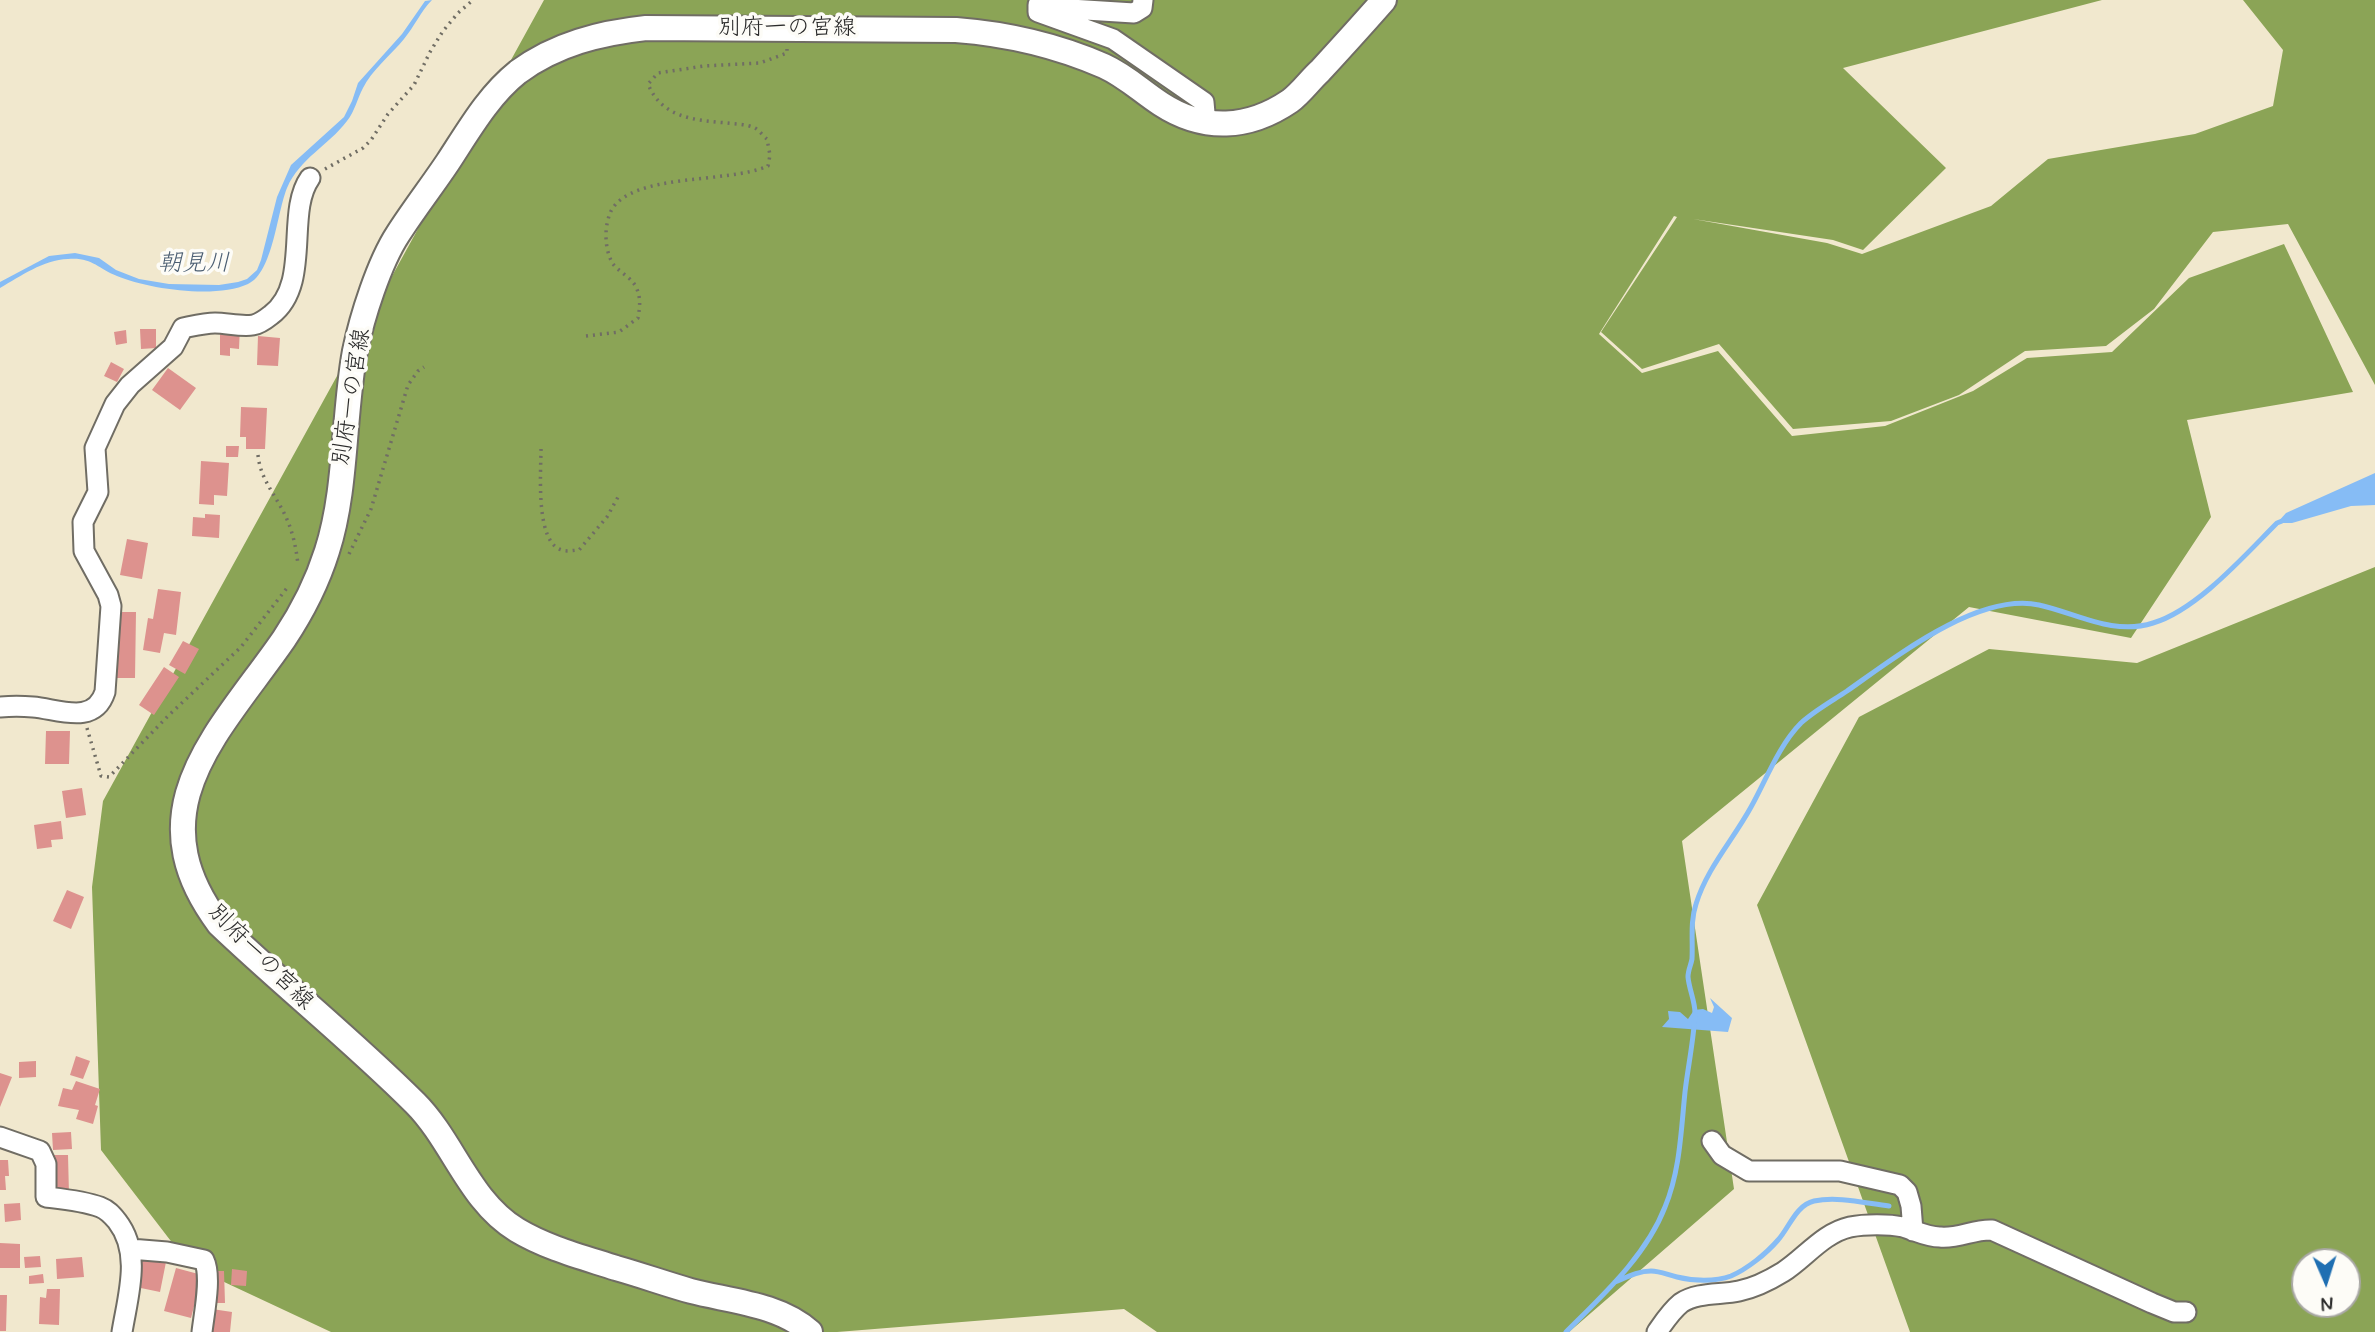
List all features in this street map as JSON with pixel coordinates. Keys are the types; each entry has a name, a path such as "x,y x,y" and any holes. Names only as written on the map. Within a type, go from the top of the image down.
{"main road":[{"name":"別府一の宮線","path":"810,1332 792,1319 775,1312 689,1290 580,1256 534,1239 514,1228 499,1216 474,1188 416,1104 219,924 204,904 196,887 185,855 184,820 192,781 215,734 301,611 321,566 335,517 356,351 375,284 397,235 486,104 517,73 542,57 571,44 611,32 646,28 956,30 995,33 1036,41 1125,76 1160,104 1182,117 1206,124 1238,123 1269,114 1293,99 1384,0"}],"street":[{"path":"1143,0 1142,8 1134,13 1070,9 1043,3 1038,5 1038,12 1113,39 1204,102 1206,124"},
{"path":"0,707 33,707 81,713 90,712 103,700 111,606 108,595 84,551 83,532 83,522 98,492 94,449 115,404 130,385 173,346 183,328 213,323 253,325 275,312 286,295 293,276 302,198 310,178"},
{"path":"0,1137 40,1151 46,1164 46,1197 101,1207 110,1212 120,1226 131,1249 131,1275 121,1332"},
{"path":"1712,1141 1722,1155 1749,1171 1840,1171 1900,1185 1907,1192 1911,1206 1913,1231"},
{"path":"1657,1332 1681,1303 1758,1284 1783,1272 1837,1231 1869,1226 1901,1227 1930,1236 1947,1237 1982,1229 1992,1230 2152,1303 2174,1312 2186,1312"},
{"path":"131,1249 167,1252 204,1260 207,1278 202,1332"}],"path":[{"path":"310,178 363,148 371,140 388,114 414,85 443,32 473,0"},
{"path":"586,336 619,332 638,318 640,303 635,286 613,263 607,243 606,225 612,209 624,196 659,185 755,172 768,166 770,155 767,139 754,128 695,120 674,113 653,97 648,84 658,73 769,60 786,53 792,30"},
{"path":"352,549 371,509 408,385 424,367"},
{"path":"541,449 543,524 551,542 562,551 579,550 607,517 618,497"},
{"path":"258,455 261,474 284,513 293,535 299,569 321,566"},
{"path":"81,713 101,776 109,777 241,647 289,586"}],"green space":[{"path":"544,0 2102,0 1843,68 1946,168 1863,250 1833,240 1693,219 1827,243 1862,254 1991,206 2048,159 2195,134 2273,106 2283,50 2243,0 2375,0 2375,385 2288,224 2213,232 2154,309 2106,346 2025,351 1959,395 1891,421 1793,429 1719,344 1642,369 1601,332 1677,217 1674,216 1599,334 1642,373 1718,351 1792,436 1885,426 1973,391 2027,358 2112,352 2189,278 2284,244 2353,392 2187,420 2211,517 2131,638 1969,607 1682,841 1734,1189 1569,1332 1157,1332 1124,1309 837,1332 331,1332 190,1266 101,1150 92,887 103,801"},
{"path":"2375,567 2375,1332 1910,1332 1757,905 1859,717 1989,649 2137,663"}],"water":[{"path":"432,0 404,39 376,69 347,121 299,168 283,199 269,255 256,278 248,284 218,291 164,288 130,281 89,261 76,259 41,265 0,288 0,282 49,256 75,253 99,258 116,270 139,279 169,284 219,285 247,279 257,270 261,260 277,197 291,165 344,117 358,83 402,34 425,1"},
{"path":"2375,473 2375,505 2351,506 2292,523 2277,523 2286,513"},
{"path":"1710,998 1732,1018 1728,1032 1662,1027 1669,1019 1668,1011 1680,1012 1688,1019 1694,1010 1703,1009 1712,1013 1714,1007"}],"building":[{"path":"220,326 240,326 239,349 230,348 230,356 220,355"},
{"path":"140,329 156,329 156,348 141,349"},
{"path":"126,330 127,343 116,345 114,332"},
{"path":"258,336 280,338 278,366 257,365"},
{"path":"111,362 124,369 117,382 104,376"},
{"path":"168,368 196,388 180,410 152,390"},
{"path":"241,407 267,408 265,449 246,449 246,437 240,437"},
{"path":"226,446 239,446 238,457 226,457"},
{"path":"201,461 229,463 227,496 214,495 214,505 199,504"},
{"path":"205,514 220,515 219,538 192,536 193,517 205,518"},
{"path":"127,539 148,543 142,579 120,575"},
{"path":"158,589 181,592 176,635 164,633 160,653 143,650 148,618 153,619"},
{"path":"115,612 136,612 135,678 114,678"},
{"path":"183,641 199,649 185,674 169,665"},
{"path":"164,667 179,677 154,715 139,705"},
{"path":"46,731 70,731 69,764 45,764"},
{"path":"82,788 86,815 66,818 62,791"},
{"path":"61,821 63,839 51,840 52,847 37,849 34,825"},
{"path":"67,890 84,897 71,929 53,921"},
{"path":"76,1056 90,1061 83,1079 70,1075"},
{"path":"36,1061 36,1077 19,1078 19,1062"},
{"path":"0,1073 12,1077 0,1107"},
{"path":"76,1081 100,1089 93,1124 76,1119 79,1110 58,1106 63,1088 72,1090"},
{"path":"71,1132 72,1149 53,1150 52,1133"},
{"path":"54,1155 68,1155 69,1194 55,1195"},
{"path":"0,1160 8,1160 6,1190 0,1190"},
{"path":"20,1203 21,1220 5,1222 4,1204"},
{"path":"0,1243 20,1244 20,1268 0,1268"},
{"path":"40,1256 41,1267 25,1268 24,1257"},
{"path":"82,1257 84,1277 57,1279 56,1259"},
{"path":"143,1257 166,1262 160,1292 136,1287"},
{"path":"176,1268 202,1275 191,1318 164,1311"},
{"path":"232,1269 247,1271 246,1286 231,1285"},
{"path":"213,1271 224,1271 225,1303 214,1303"},
{"path":"43,1274 44,1283 29,1284 29,1276"},
{"path":"47,1289 60,1289 59,1325 39,1324 40,1297 46,1298"},
{"path":"0,1295 7,1295 6,1331 0,1331"},
{"path":"212,1309 232,1312 230,1332 209,1332"}],"waterway":[{"path":"1566,1332 1609,1289 1635,1258 1647,1242 1665,1207 1677,1165 1693,1033 1695,1009 1688,972 1692,959 1694,911 1707,878 1793,732 1812,714 1912,646 1964,618 1990,608 2015,604 2039,605 2095,622 2124,627 2153,623 2170,616 2203,594 2282,521"},
{"path":"1615,1282 1637,1273 1651,1271 1690,1279 1725,1278 1768,1251 1808,1203 1832,1199 1889,1206"}],"water label":[{"name":"朝見川","path":"194,265"}]}
